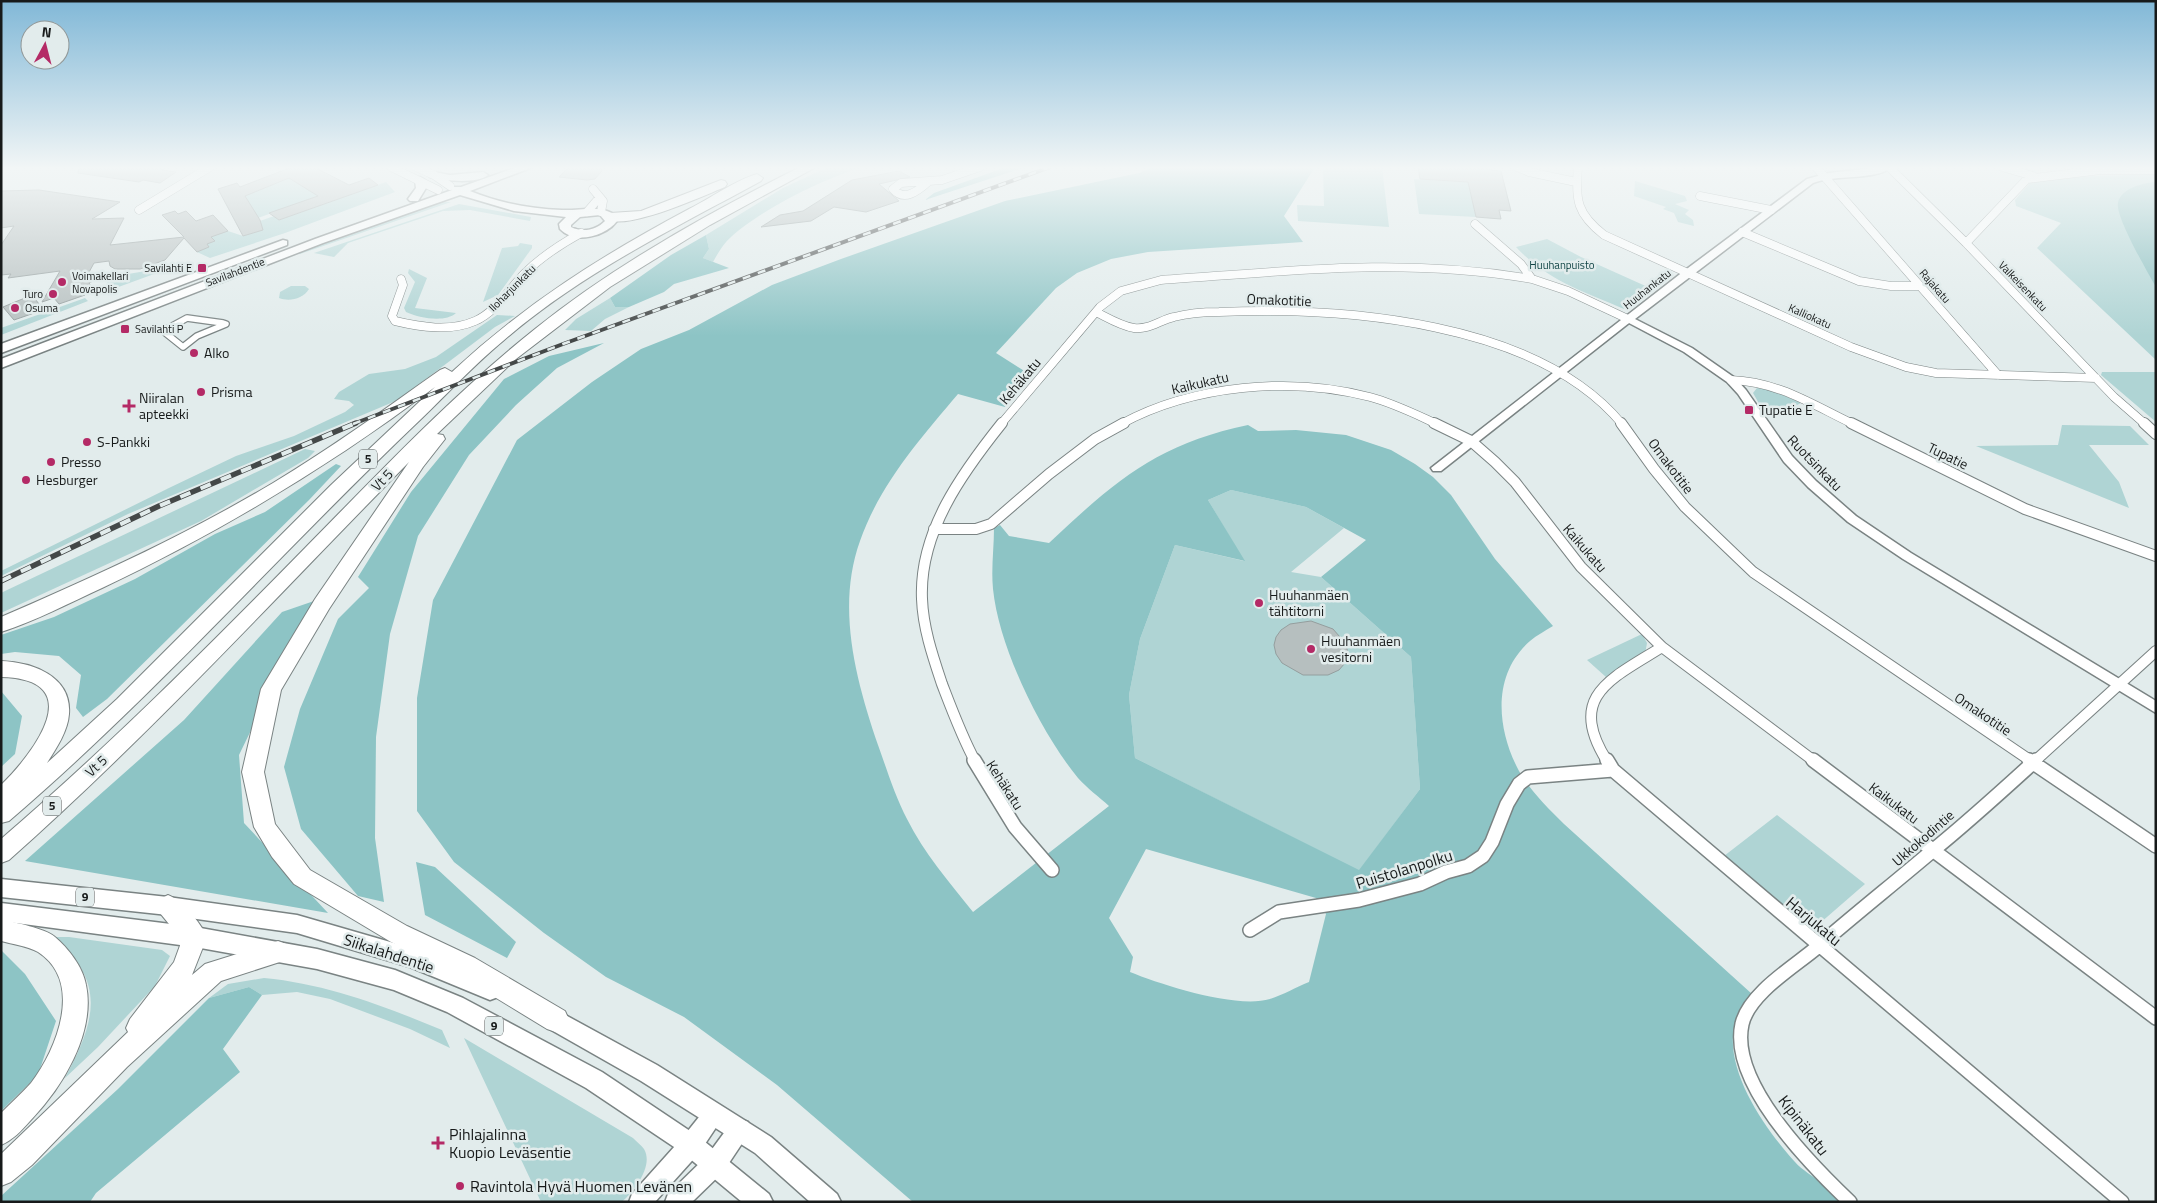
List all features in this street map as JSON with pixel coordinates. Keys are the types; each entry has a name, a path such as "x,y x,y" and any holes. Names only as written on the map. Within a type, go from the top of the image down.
{"highway":[{"name":"Vt 5","path":"1,814 64,761 124,705 337,489 498,337 553,296 623,250 671,223"},
{"name":"Vt 5","path":"1,860 14,844 233,633 420,440 514,354 601,287 667,243 702,223"},
{"path":"1,625 186,539 279,487 369,429 448,370 498,337"},
{"path":"514,354 458,413 417,463 322,604 271,689 252,772 265,827 280,850 302,877 399,934 466,966 556,1020"},
{"path":"1,669 21,669 41,677 53,690 60,705 57,727 46,747 24,777 1,799"},
{"path":"118,1058 183,969 195,937 168,906"},
{"path":"1,930 45,943 61,959 74,984 75,1015 62,1056 40,1092 1,1132"},
{"path":"1,1172 22,1156 118,1058 214,972 278,952"}],"main road":[{"name":"Savilahdentie","path":"1,354 123,311 196,283 307,236 344,223"},
{"name":"Savilahdentie","path":"196,283 365,223"},
{"path":"561,223 581,233 604,228 608,223"},
{"path":"566,227 570,223"},
{"path":"1,349 200,272 307,236"},
{"path":"1,369 284,262 319,241"},
{"name":"Savilahdentie","path":"1,364 123,311"},
{"name":"Siikalahdentie","path":"1,888 168,906 297,924 411,958 556,1020 649,1073 740,1130"},
{"name":"Siikalahdentie","path":"1,912 195,937 317,959 395,980 455,1005 594,1080 715,1164"},
{"path":"640,1202 690,1145 714,1114"},
{"path":"676,1202 715,1164 740,1130"},
{"name":"9","path":"740,1130 763,1144 829,1202"},
{"name":"9","path":"715,1164 761,1202"}],"street":[{"name":"Kalliokatu","path":"1590,223 1615,241 1851,347 1898,364 1936,373 2096,378"},
{"name":"Huuhankatu","path":"1438,468 1558,373 1754,223"},
{"name":"Rajakatu","path":"1865,223 1998,375"},
{"name":"Valkeisenkatu","path":"1946,223 2141,424 2156,434"},
{"path":"1966,243 1985,223"},
{"path":"1475,224 1502,250 1523,266 1532,279"},
{"name":"Iloharjunkatu","path":"553,249 566,227"},
{"path":"1742,232 1859,281 1891,286 1920,286"},
{"name":"Iloharjunkatu","path":"401,279 403,285 392,316 395,321 436,327 466,324 484,315 526,272 553,249 581,233"},
{"name":"Kehäkatu","path":"1052,870 1039,857 995,798 963,742 924,626 921,579 934,529 951,498 996,431 1096,312 1109,299 1127,288 1150,282 1171,280 1396,265 1460,268 1532,279"},
{"name":"Ruotsinkatu","path":"1532,279 1568,291 1688,350 1731,380 1742,392 1788,459 1812,484 1852,519 1915,561 2156,708"},
{"name":"Omakotitie","path":"1096,312 1126,325 1141,328 1174,317 1227,312 1383,318 1431,326 1482,340 1520,354 1558,373 1586,391 1613,414 1675,495 1716,540 1741,562 1818,619 2156,846"},
{"path":"187,318 226,324 197,336 182,347 163,331 187,318"},
{"name":"Tupatie","path":"1731,380 1760,382 1775,386 2025,509 2156,556"},
{"name":"Kaikukatu","path":"934,529 976,529 991,524 1071,456 1114,428 1154,409 1192,397 1227,390 1297,386 1350,393 1409,411 1471,441 1515,482 1562,545 1581,567 1662,647 2156,1018"},
{"name":"Harjukatu","path":"1662,647 1610,680 1597,692 1589,708 1589,727 1602,756 1613,770 1818,946 2122,1202"},
{"name":"Ukkokodintie","path":"1745,1061 1741,1042 1742,1024 1750,1008 1818,946 1934,850 2156,651"},
{"name":"Puistolanpolku","path":"1250,930 1279,912 1359,900 1420,884 1446,872 1468,866 1483,856 1492,842 1508,804 1519,784 1528,777 1613,770"},
{"name":"Kipinäkatu","path":"1745,1061 1758,1093 1779,1127 1805,1157 1850,1202"}],"green space":[{"path":"261,223 311,223 210,258 197,252 209,247 207,244 215,241 211,237 228,231 243,236 263,230"},
{"path":"382,223 390,223 300,254 298,253"},
{"path":"407,223 348,243 334,257 314,253"},
{"path":"725,223 749,223 731,237 713,262 703,258 709,249 706,235"},
{"path":"1330,223 1389,223 1389,227"},
{"path":"1683,223 1694,223 1694,226"},
{"path":"2061,223 2156,223 2156,360 2037,248"},
{"name":"Huuhanpuisto","path":"1547,239 1581,257 1650,288 1624,309 1567,284 1553,277 1528,259 1516,247"},
{"path":"520,243 532,245 532,248 498,295 483,302 502,248 518,246"},
{"path":"176,266 102,293 110,277"},
{"path":"409,269 427,278 415,308 456,313 439,319 425,318 406,312 404,308 415,282 408,273"},
{"path":"291,286 305,286 309,289 296,299 287,300 279,298 280,292"},
{"path":"85,298 88,301 1,335 1,328"},
{"path":"610,298 615,307 629,307 605,319 591,331 565,330 576,319"},
{"path":"497,315 515,316 495,327 398,400 128,514 1,576 1,571 236,456 294,436 345,412 354,405 349,401 334,399 339,392 369,374 405,369 436,357"},
{"path":"2102,372 2156,372 2156,422 2101,375"},
{"path":"1757,388 1769,389 1801,403 1785,411 1765,414 1753,393"},
{"path":"2062,425 2130,426 2149,445 2089,445 2119,482 2129,508 1976,446 2058,445"},
{"path":"305,449 315,451 308,458 201,521 1,613 1,593"},
{"path":"1231,490 1306,507 1344,528 1291,572 1321,577 1411,657 1420,789 1359,871 1135,758 1129,695 1140,639 1175,545 1244,561 1208,500"},
{"path":"1642,634 1647,643 1645,654 1606,677 1587,660"},
{"path":"1777,815 1865,884 1812,930 1724,856"},
{"path":"52,937 69,937 162,950 170,956 155,986 98,1047 65,1078 84,1039 91,1003 89,986 82,970 70,953"},
{"path":"264,978 310,985 355,997 399,1013 442,1030 450,1048 410,1029 330,999 297,992 262,995 249,987 209,998 228,984"},
{"path":"464,1038 633,1138 644,1149 646,1156 645,1170 637,1185 622,1202 541,1202"}],"shaded area":[{"path":"942,223 1289,223 1303,242 1148,252 1111,259 1077,273 1056,288 996,353 1026,372 1026,384 1005,407 958,394 902,463 878,500 868,520 853,566 850,592 849,618 856,670 891,783 907,819 929,855 973,912 1109,806 1078,778 1064,759 1036,714 1013,663 997,612 993,589 994,528 1000,525 1009,536 1049,543 1117,483 1162,454 1216,433 1248,425 1258,431 1296,430 1346,435 1391,450 1433,477 1451,495 1495,559 1553,626 1530,641 1517,655 1509,670 1504,686 1502,703 1506,738 1519,771 1534,793 1564,824 1752,994 1738,1013 1733,1035 1735,1058 1742,1081 1766,1126 1781,1145 1798,1165 1822,1183 1841,1202 913,1202 777,1085 684,1017 606,977 544,933 454,862 417,811 417,698 433,600 517,440 592,382 641,349 689,330 772,285","holes":["1231,490 1306,507 1366,540 1321,577 1411,657 1420,789 1359,870 1135,758 1129,695 1140,639 1175,545 1245,561 1208,500","1146,849 1316,898 1326,914 1309,982 1270,999 1256,1001 1238,1001 1199,994 1130,972 1133,957 1109,918"]},
{"path":"2123,223 2156,223 2156,287 2140,258"},
{"path":"706,235 709,249 703,258 729,268 674,284 664,292 629,307 615,307 610,298 671,255"},
{"path":"604,343 557,368 516,405 469,455 418,536 390,634 376,737 375,838 384,902 358,896 301,829 284,767 300,709 338,619 369,588 358,577 411,492 504,379 549,356"},
{"path":"336,464 341,466 309,500 107,699 83,717 76,708 81,675 59,656 15,652 1,654 1,635 54,617 135,579 215,534 265,512"},
{"path":"314,601 239,755 244,823 328,913 25,861 184,720 282,612"},
{"path":"1,691 22,716 15,754 1,767"},
{"path":"416,862 435,867 516,942 507,958 425,915"},
{"path":"1,950 25,974 56,1021 38,1075 1,1111"},
{"path":"249,987 262,995 223,1049 240,1072 96,1193 90,1202 1,1202 1,1196 118,1089 209,998"}],"building":[{"path":"1,223 121,223 110,245 184,237 170,223 221,223 228,231 211,237 215,241 207,244 209,247 197,252 184,238 165,260 140,269 115,269 110,266 109,261 94,263 88,274 93,281 89,283 91,286 80,289 85,295 59,304 54,298 42,302 60,271 8,278 11,274 1,275 1,245 14,226 1,228"},
{"path":"236,223 261,223 263,230 243,236"},
{"path":"767,223 793,223 761,227"},
{"path":"32,295 39,304 35,305 40,311 14,320 3,307"},
{"name":"Huuhanmäen vesitorni","path":"1311,621 1333,629 1346,644 1348,654 1345,663 1339,670 1328,675 1303,675 1282,663 1276,654 1274,645 1276,637 1281,630 1290,624"}],"railway":[{"path":"353,424 563,344 896,223"},
{"path":"1,581 159,506 356,423"}],"place":[{"name":"Savilahti E","path":"202,268"},
{"name":"Voimakellari Novapolis","path":"62,282"},
{"name":"Turo","path":"53,294"},
{"name":"Osuma","path":"15,308"},
{"name":"Savilahti P","path":"125,329"},
{"name":"Alko","path":"194,353"},
{"name":"Prisma","path":"201,392"},
{"name":"Niiralan apteekki","path":"129,406"},
{"name":"Tupatie E","path":"1749,410"},
{"name":"S-Pankki","path":"87,442"},
{"name":"Presso","path":"51,462"},
{"name":"Hesburger","path":"26,480"},
{"name":"Huuhanmäen tähtitorni","path":"1259,603"},
{"name":"Huuhanmäen vesitorni","path":"1311,649"},
{"name":"Pihlajalinna Kuopio Leväsentie","path":"438,1143"},
{"name":"Ravintola Hyvä Huomen Levänen","path":"460,1186"}]}
